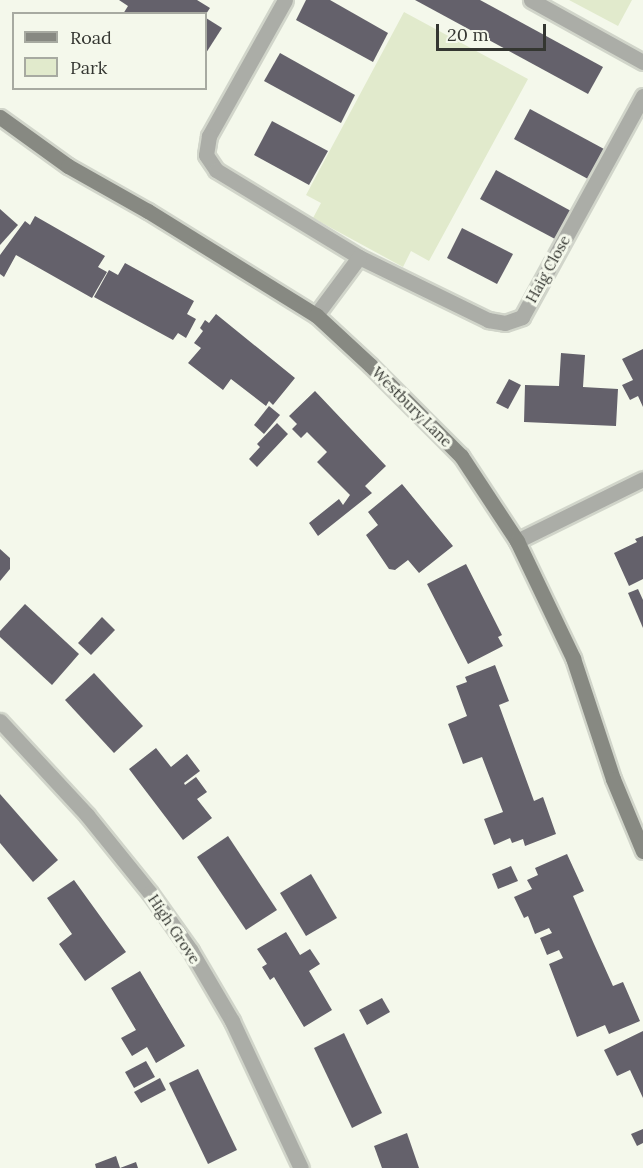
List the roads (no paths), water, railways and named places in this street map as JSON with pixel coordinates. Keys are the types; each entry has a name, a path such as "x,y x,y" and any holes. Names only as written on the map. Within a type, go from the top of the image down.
{"street":[{"name":"Haig Close","path":"285,0 209,136 206,155 216,170 358,257 488,320 505,322 522,317 643,96"},
{"path":"531,0 643,62"},
{"name":"Westbury Lane","path":"0,117 68,166 148,211 316,315 461,456 517,541 573,658 614,778 643,851"},
{"path":"316,315 358,257"},
{"path":"517,541 643,479"},
{"name":"High Grove","path":"0,721 87,814 150,893 191,951 232,1021 301,1168"}]}
